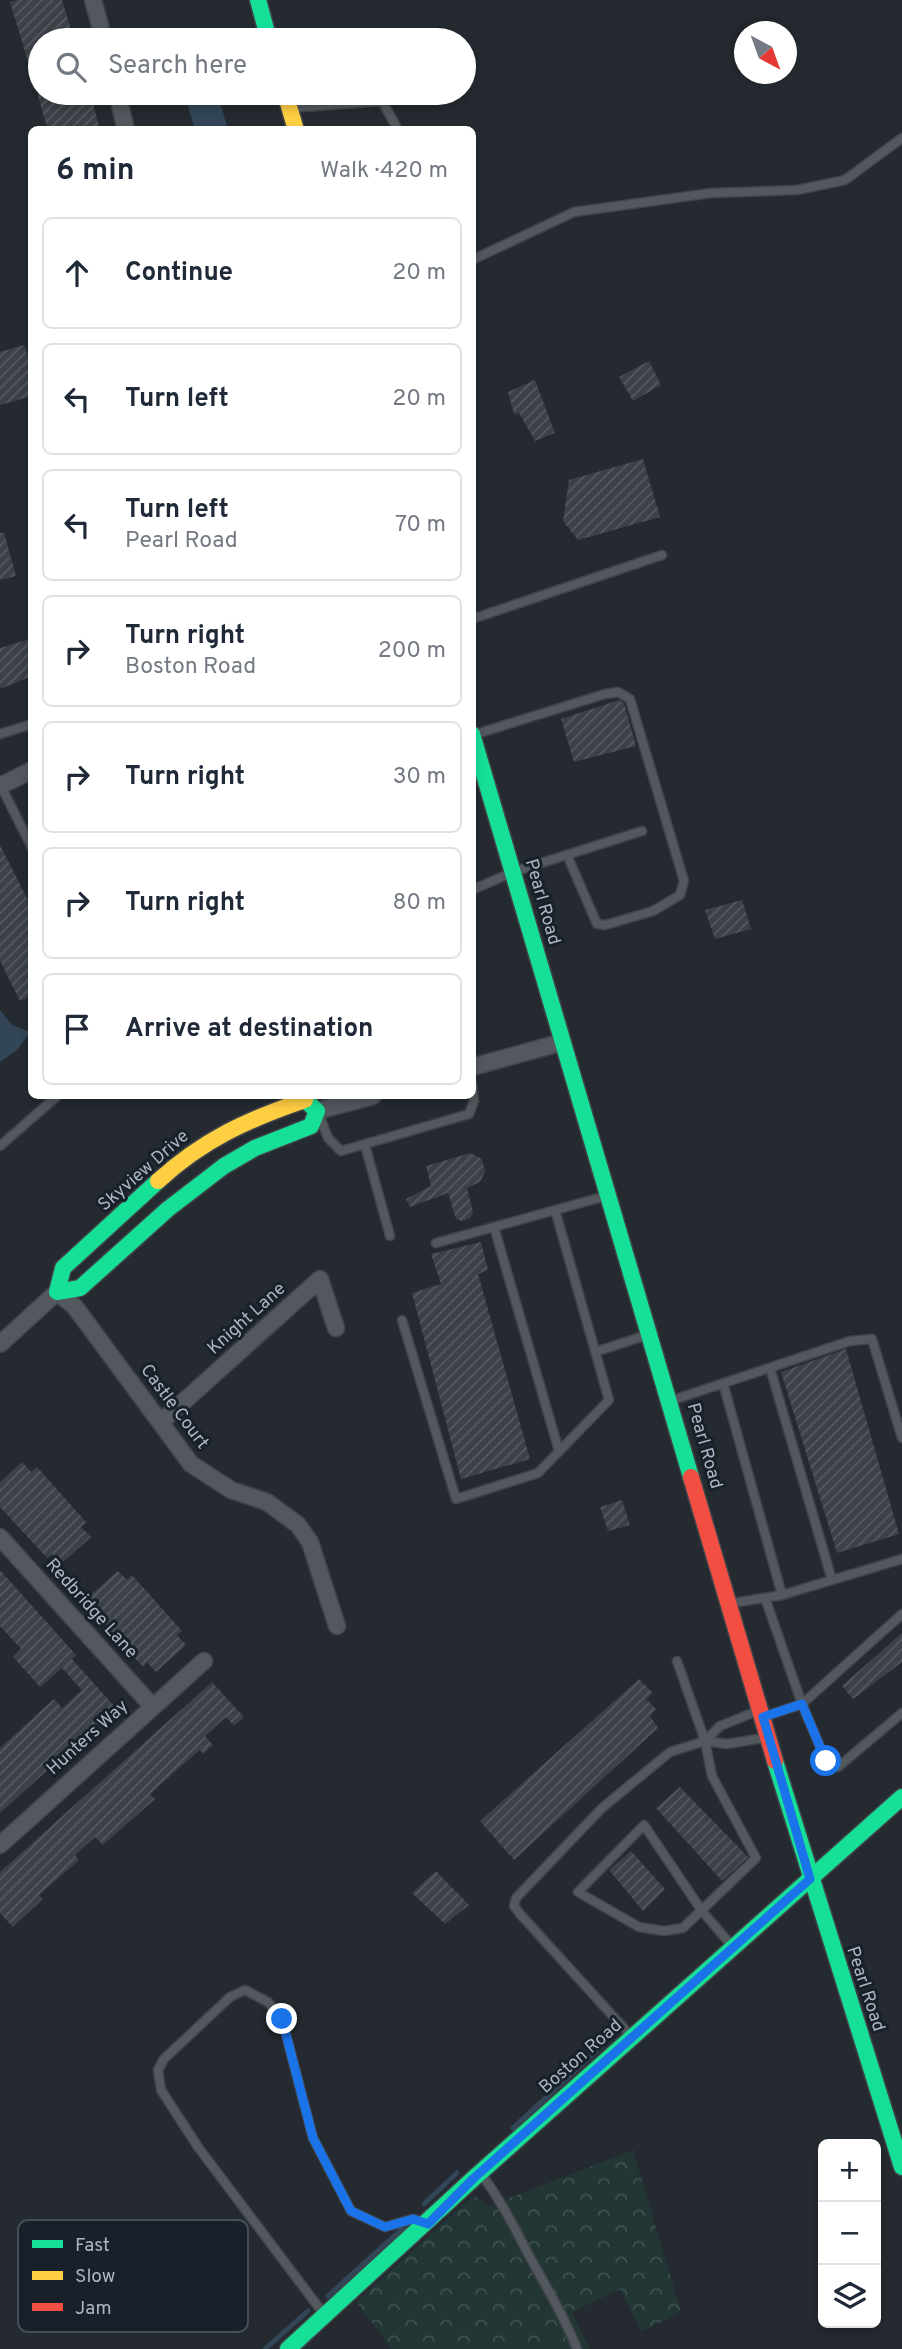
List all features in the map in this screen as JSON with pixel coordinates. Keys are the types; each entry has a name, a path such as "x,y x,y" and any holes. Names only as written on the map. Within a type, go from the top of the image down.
{"main road":[{"path":"258,0 266,28"},
{"path":"288,105 295,126"},
{"name":"Pearl Road","path":"476,744 810,1879 902,2167"},
{"name":"Skyview Drive","path":"305,1100 317,1111 311,1125 261,1144 198,1184 80,1288 57,1292 63,1268 181,1160 245,1121 279,1105 305,1100"},
{"name":"Boston Road","path":"288,2349 428,2224 480,2172 902,1797"}],"street":[{"path":"96,1 101,28"},
{"path":"120,105 126,126"},
{"path":"0,786 28,772"},
{"path":"476,1066 563,1042"},
{"name":"Skyview Drive","path":"317,1111 362,1099"},
{"name":"Knight Lane","path":"161,1422 320,1279 336,1328"},
{"name":"Skyview Drive","path":"0,1344 57,1292"},
{"name":"Castle Court","path":"57,1292 75,1307 191,1464 231,1490 267,1502 298,1525 310,1542 337,1626"},
{"name":"Redbridge Lane","path":"0,1537 152,1706"},
{"name":"Hunters Way","path":"0,1845 204,1661"}],"lane":[{"path":"385,105 396,126"},
{"path":"476,259 574,212 711,193 797,190 845,180 902,138"},
{"path":"476,619 662,555"},
{"path":"476,733 605,694 618,692 630,699 684,881 680,895 653,911 605,925 597,924 566,855"},
{"path":"0,734 28,725"},
{"path":"0,786 28,840"},
{"path":"476,888 513,872 642,831"},
{"path":"0,1146 54,1099"},
{"path":"317,1111 328,1138 341,1151 469,1114 474,1099"},
{"path":"365,1145 390,1236"},
{"path":"436,1244 609,1195"},
{"path":"402,1320 456,1499 538,1473 609,1400 555,1210"},
{"path":"494,1227 559,1451"},
{"path":"595,1352 650,1334"},
{"path":"671,1401 850,1341 872,1339 902,1437"},
{"path":"770,1368 832,1580"},
{"path":"723,1383 782,1595"},
{"path":"730,1603 782,1595 902,1559"},
{"path":"765,1598 802,1704 826,1761 838,1767 902,1713"},
{"path":"705,1741 720,1726 802,1704 902,1615"},
{"path":"677,1661 705,1741 712,1776 756,1858 702,1911 683,1928 664,1931 639,1927 578,1892 644,1825 702,1911 734,1948"},
{"path":"633,2038 520,1914 514,1906 516,1898 576,1834 670,1752 705,1741 727,1744 769,1737"},
{"path":"325,2316 198,2147 161,2090 158,2070 164,2059 230,1997 245,1990 268,2001 282,2019 313,2138 351,2211 385,2227 413,2219 428,2224"},
{"path":"480,2172 510,2214 524,2246 557,2302 577,2349"}],"green space":[{"path":"633,2150 681,2312 641,2332 620,2289 572,2312 590,2349 392,2349 356,2302 474,2195 489,2206"}],"water":[{"path":"188,105 221,105 227,126 194,126"},
{"path":"0,1010 12,1025 28,1031 28,1035 18,1049 0,1062"}],"building":[{"path":"62,0 70,28 28,28 28,61 10,2"},
{"path":"41,105 93,105 99,126 47,126"},
{"path":"24,345 28,356 28,397 0,405 0,352"},
{"path":"649,361 661,385 633,401 619,377"},
{"path":"535,380 555,433 535,441 519,413 514,414 508,392"},
{"path":"643,459 660,517 578,540 563,521 569,480"},
{"path":"0,533 4,533 16,576 0,580"},
{"path":"28,639 28,678 0,689 0,648"},
{"path":"619,700 624,703 636,746 574,762 561,719"},
{"path":"0,845 28,900 28,998 20,1001 0,961"},
{"path":"742,900 751,929 715,939 705,910"},
{"path":"470,1153 482,1159 485,1172 480,1182 467,1188 473,1212 470,1218 462,1221 456,1219 448,1193 410,1207 406,1199 431,1186 426,1166"},
{"path":"481,1242 488,1270 478,1274 530,1459 461,1479 412,1293 441,1284 431,1254"},
{"path":"846,1349 899,1534 837,1553 781,1372"},
{"path":"22,1462 31,1472 37,1467 86,1522 81,1527 91,1537 61,1564 52,1554 47,1558 0,1507 0,1482"},
{"path":"622,1500 630,1525 608,1531 600,1507"},
{"path":"0,1570 76,1655 72,1659 116,1708 0,1813 0,1748 54,1699 62,1708 82,1690 62,1668 40,1687 13,1657 21,1649 0,1626"},
{"path":"118,1571 127,1580 132,1575 182,1631 177,1635 186,1645 156,1672 147,1662 143,1667 92,1611 97,1607 88,1597"},
{"path":"902,1633 902,1662 853,1699 842,1686"},
{"path":"639,1679 653,1693 646,1699 656,1709 650,1716 658,1728 514,1860 480,1821"},
{"path":"212,1682 244,1717 234,1726 226,1717 205,1736 213,1745 203,1754 200,1750 150,1794 155,1799 103,1845 95,1837 75,1855 79,1860 39,1895 43,1899 13,1927 0,1913 0,1872"},
{"path":"680,1787 748,1857 722,1881 656,1808"},
{"path":"631,1851 665,1889 643,1911 609,1870"},
{"path":"436,1871 469,1905 445,1924 412,1893"}],"waterway":[{"path":"513,2128 603,2045"},
{"path":"424,2204 457,2173"},
{"path":"328,2296 403,2228"},
{"path":"265,2349 308,2311"}],"traffic: fast":[{"path":"258,0 266,28"},
{"path":"476,748 691,1477"},
{"path":"158,1181 63,1268 57,1292 80,1288 168,1209 224,1166 255,1148 311,1126 317,1111 305,1100"},
{"path":"775,1761 902,2167"},
{"path":"288,2349 474,2178 902,1797"}],"traffic: slow":[{"path":"289,105 295,126"},
{"path":"158,1181 192,1153 227,1132 305,1100"}],"traffic: jam":[{"path":"691,1477 775,1761"}],"route":[{"path":"282,2019 313,2138 351,2211 385,2227 413,2219 428,2224 474,2178 810,1879 763,1717 802,1704 826,1761"}]}
